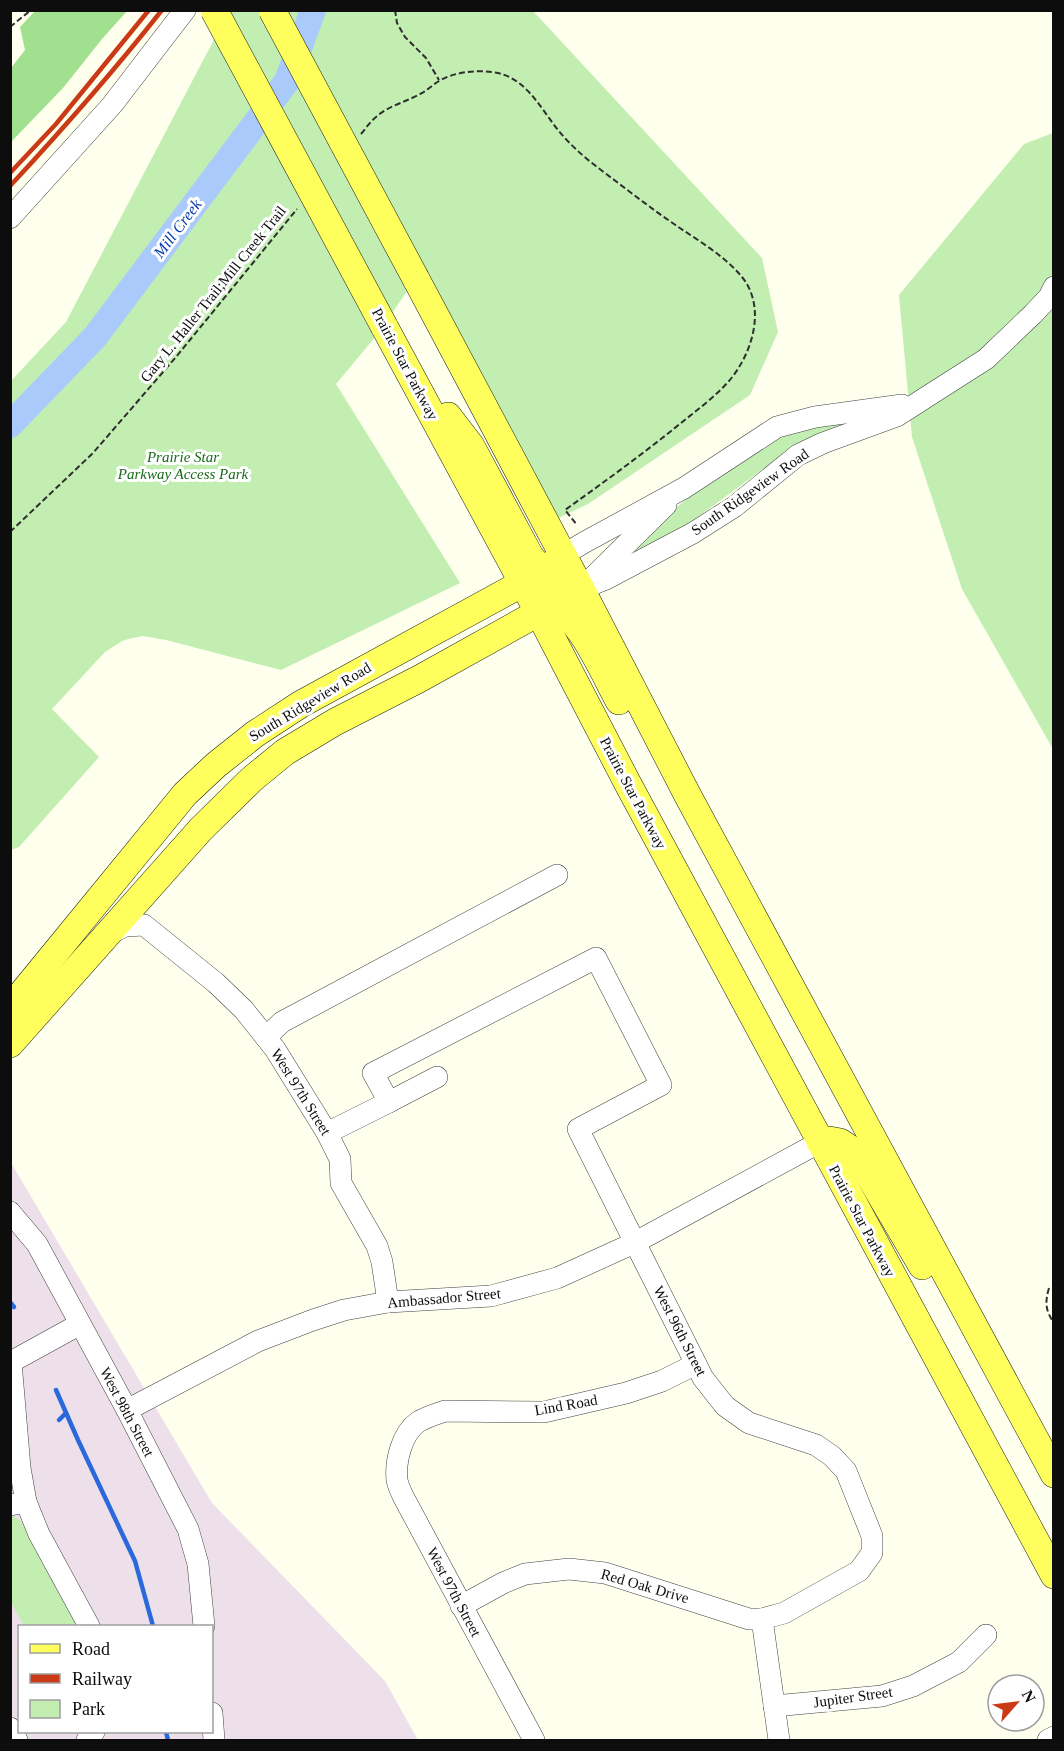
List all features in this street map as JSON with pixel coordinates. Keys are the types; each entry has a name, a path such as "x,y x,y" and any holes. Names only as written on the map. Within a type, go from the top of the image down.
{"main road":[{"name":"Prairie Star Parkway","path":"214,10 409,371 554,610 560,654 1053,1575"},
{"path":"272,10 581,589 688,796 1053,1473"},
{"name":"South Ridgeview Road","path":"10,1008 185,794 216,765 255,734 301,704 533,578 563,555"},
{"path":"533,578 581,589"},
{"name":"South Ridgeview Road","path":"10,1044 201,828 252,779 285,752 335,722 554,610 581,589"},
{"path":"554,610 586,641 639,737 664,774 688,796"},
{"path":"820,1142 829,1140 840,1142 852,1150 941,1299 971,1340 988,1351"},
{"path":"971,1423 1053,1548"}],"street":[{"path":"10,218 112,105 185,10"},
{"path":"928,396 986,359 1049,297 1053,287"},
{"name":"South Ridgeview Road","path":"563,555 684,488 777,427 815,417 898,406 928,396"},
{"name":"South Ridgeview Road","path":"581,589 606,579 693,533 734,507 798,455 823,443 897,416 928,396"},
{"path":"581,589 684,488"},
{"path":"266,1037 282,1022 557,875"},
{"path":"106,936 125,926 144,925 142,894"},
{"name":"West 97th Street","path":"144,925 216,983 266,1037 327,1133 340,1160 341,1183 377,1246 382,1262 388,1302"},
{"name":"West 96th Street","path":"389,1102 374,1073 596,958 661,1085 578,1129 703,1378 725,1406 749,1423 816,1445 832,1456 846,1471 872,1536 872,1552 859,1571 784,1613 762,1619"},
{"path":"327,1133 436,1077"},
{"name":"Ambassador Street","path":"127,1410 258,1341 285,1329 344,1310 388,1302 491,1296 524,1288 584,1268 820,1142"},
{"name":"West 98th Street","path":"10,1212 37,1245 127,1410 188,1529 198,1564 204,1625"},
{"path":"80,1324 10,1362 20,1468 18,1504 39,1534 88,1625"},
{"name":"Lind Road","path":"405,1439 416,1424 445,1411 544,1412 626,1393 662,1381 696,1364"},
{"name":"West 97th Street","path":"405,1439 398,1458 397,1481 404,1498 534,1740"},
{"name":"Red Oak Drive","path":"461,1606 525,1574 569,1569 605,1572 749,1619 762,1619"},
{"path":"762,1619 779,1740"},
{"name":"Jupiter Street","path":"774,1706 882,1696 914,1686 959,1662 986,1635"},
{"path":"10,1728 17,1740"},
{"path":"1048,1740 1053,1737"}],"path":[{"path":"10,27 31,10"},
{"path":"395,10 405,37 426,58 439,80"},
{"path":"355,141 377,115 424,93 439,80 463,73 496,72 524,86 558,130 584,157 731,266 743,278 754,303 755,319 749,348 729,382 636,460 565,510 579,530"},
{"name":"Gary L. Haller Trail;Mill Creek Trail","path":"10,532 93,453 176,357 297,209"},
{"path":"1049,1288 1045,1300 1046,1311 1053,1323"}],"shaded area":[{"path":"10,1161 212,1503 385,1681 418,1740 11,1740"}],"green space":[{"path":"35,11 127,11 63,88 11,142 11,68 25,50 20,27"},
{"name":"Prairie Star Parkway Access Park","path":"229,11 533,11 762,258 778,332 750,395 588,504 546,524 410,287 376,336 336,384 460,583 281,670 166,640 143,636 122,641 105,652 52,709 99,757 19,847 11,850 10,382 66,322"},
{"path":"1053,133 1053,749 962,589 912,437 899,295 1024,144"},
{"path":"886,411 788,454 763,469 691,522 620,560 673,510 734,461 771,437"},
{"path":"10,1515 23,1524 78,1625 23,1625 11,1602"}],"waterway":[{"name":"Mill Creek","path":"10,425 95,337 287,81 313,10"},
{"path":"10,1302 14,1307"},
{"path":"56,1390 135,1561 153,1625"},
{"path":"59,1420 66,1413"},
{"path":"166,1733 168,1740"}],"railway":[{"path":"10,173 56,124 149,10"},
{"path":"10,186 88,100 162,10"}]}
